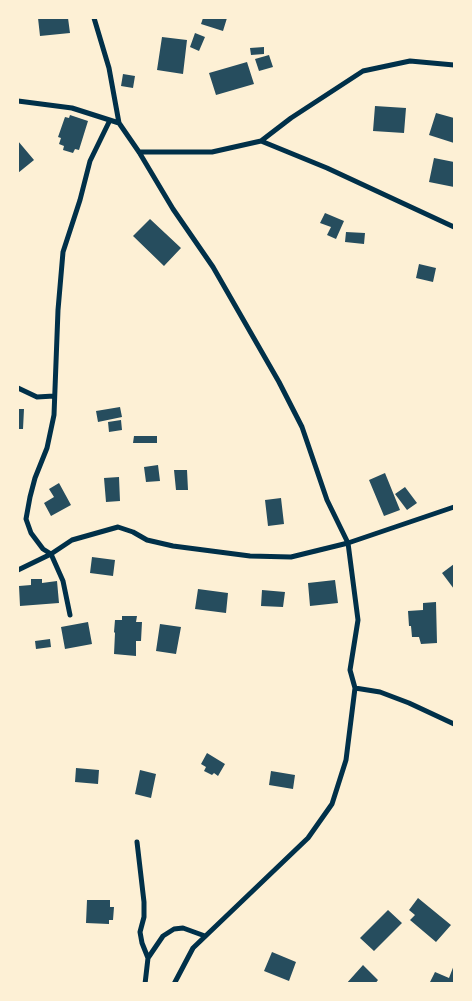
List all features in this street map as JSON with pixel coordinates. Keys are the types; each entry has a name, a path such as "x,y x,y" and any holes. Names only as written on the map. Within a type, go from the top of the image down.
{"street":[{"path":"94,18 109,68 119,123 139,152 173,210 213,267 279,382 302,427 327,500 348,543 358,620 350,670 356,688 346,760 332,804 308,838 193,948 174,984"},
{"path":"139,152 212,152 260,140 363,71 410,61 454,66"},
{"path":"18,101 72,108 119,123"},
{"path":"70,615 63,580 51,554 43,549 31,533 26,519 35,478 47,448 54,415 58,310 63,252 80,200 90,161 110,120"},
{"path":"260,140 327,168 454,227"},
{"path":"18,388 37,396 54,396"},
{"path":"18,570 51,554 72,540 118,527 133,532 147,540 173,546 250,556 291,557 348,543 454,507"},
{"path":"356,688 380,692 454,724"},
{"path":"137,842 144,902 144,917 140,932 148,958"},
{"path":"145,984 148,958 163,936 174,929 183,928 205,936"}],"building":[{"path":"38,18 68,18 70,33 40,36"},
{"path":"203,18 227,18 223,31 201,24"},
{"path":"195,33 205,37 199,51 190,47"},
{"path":"162,37 187,40 183,74 157,70"},
{"path":"264,47 264,54 251,55 250,48"},
{"path":"269,55 273,67 259,71 255,59"},
{"path":"247,62 254,84 216,95 209,73"},
{"path":"123,74 135,76 133,88 121,86"},
{"path":"375,106 406,108 404,133 373,131"},
{"path":"436,113 454,118 454,143 429,135"},
{"path":"70,115 88,121 79,150 75,149 73,153 63,150 64,146 59,144 61,138 58,137 65,117 69,118"},
{"path":"18,141 34,160 18,173"},
{"path":"434,158 454,162 454,187 429,182"},
{"path":"325,213 344,221 336,239 327,235 331,227 320,223"},
{"path":"150,219 181,248 164,266 133,236"},
{"path":"346,232 365,233 364,244 345,242"},
{"path":"419,264 436,268 433,282 416,278"},
{"path":"120,407 122,417 98,422 96,411"},
{"path":"18,409 24,409 23,429 18,429"},
{"path":"121,420 122,430 109,432 108,422"},
{"path":"134,436 157,436 157,443 133,443"},
{"path":"158,465 160,481 146,482 144,467"},
{"path":"174,470 187,470 188,490 176,490"},
{"path":"385,473 400,510 384,516 369,480"},
{"path":"119,477 120,501 106,502 104,478"},
{"path":"59,483 71,505 51,516 44,503 54,497 49,489"},
{"path":"405,487 417,503 407,510 395,494"},
{"path":"281,498 284,524 268,526 265,500"},
{"path":"92,557 115,560 113,576 90,573"},
{"path":"454,564 454,589 442,573"},
{"path":"31,579 42,579 42,583 57,581 59,603 20,606 19,586 31,585"},
{"path":"335,580 338,603 310,606 308,583"},
{"path":"198,589 228,593 226,613 195,609"},
{"path":"262,590 285,592 283,607 261,606"},
{"path":"436,602 437,643 421,644 419,637 412,637 408,611 423,610 423,603"},
{"path":"122,616 137,616 136,622 142,622 141,641 136,641 136,656 114,654 115,620 122,620"},
{"path":"88,622 92,644 65,649 61,627"},
{"path":"160,624 181,627 176,654 156,651"},
{"path":"50,639 51,647 36,649 35,641"},
{"path":"207,753 225,764 218,776 204,771 206,767 201,764"},
{"path":"76,768 99,770 98,784 75,782"},
{"path":"140,770 156,774 151,798 135,794"},
{"path":"271,771 295,775 293,789 269,785"},
{"path":"418,898 451,925 436,942 410,920 415,915 409,910"},
{"path":"87,900 110,900 110,907 114,907 113,920 109,920 109,924 86,923"},
{"path":"388,910 402,923 374,951 360,938"},
{"path":"272,952 296,962 289,981 264,971"},
{"path":"363,965 378,980 375,984 346,984"},
{"path":"454,965 454,984 429,984 435,972 449,978"}]}
